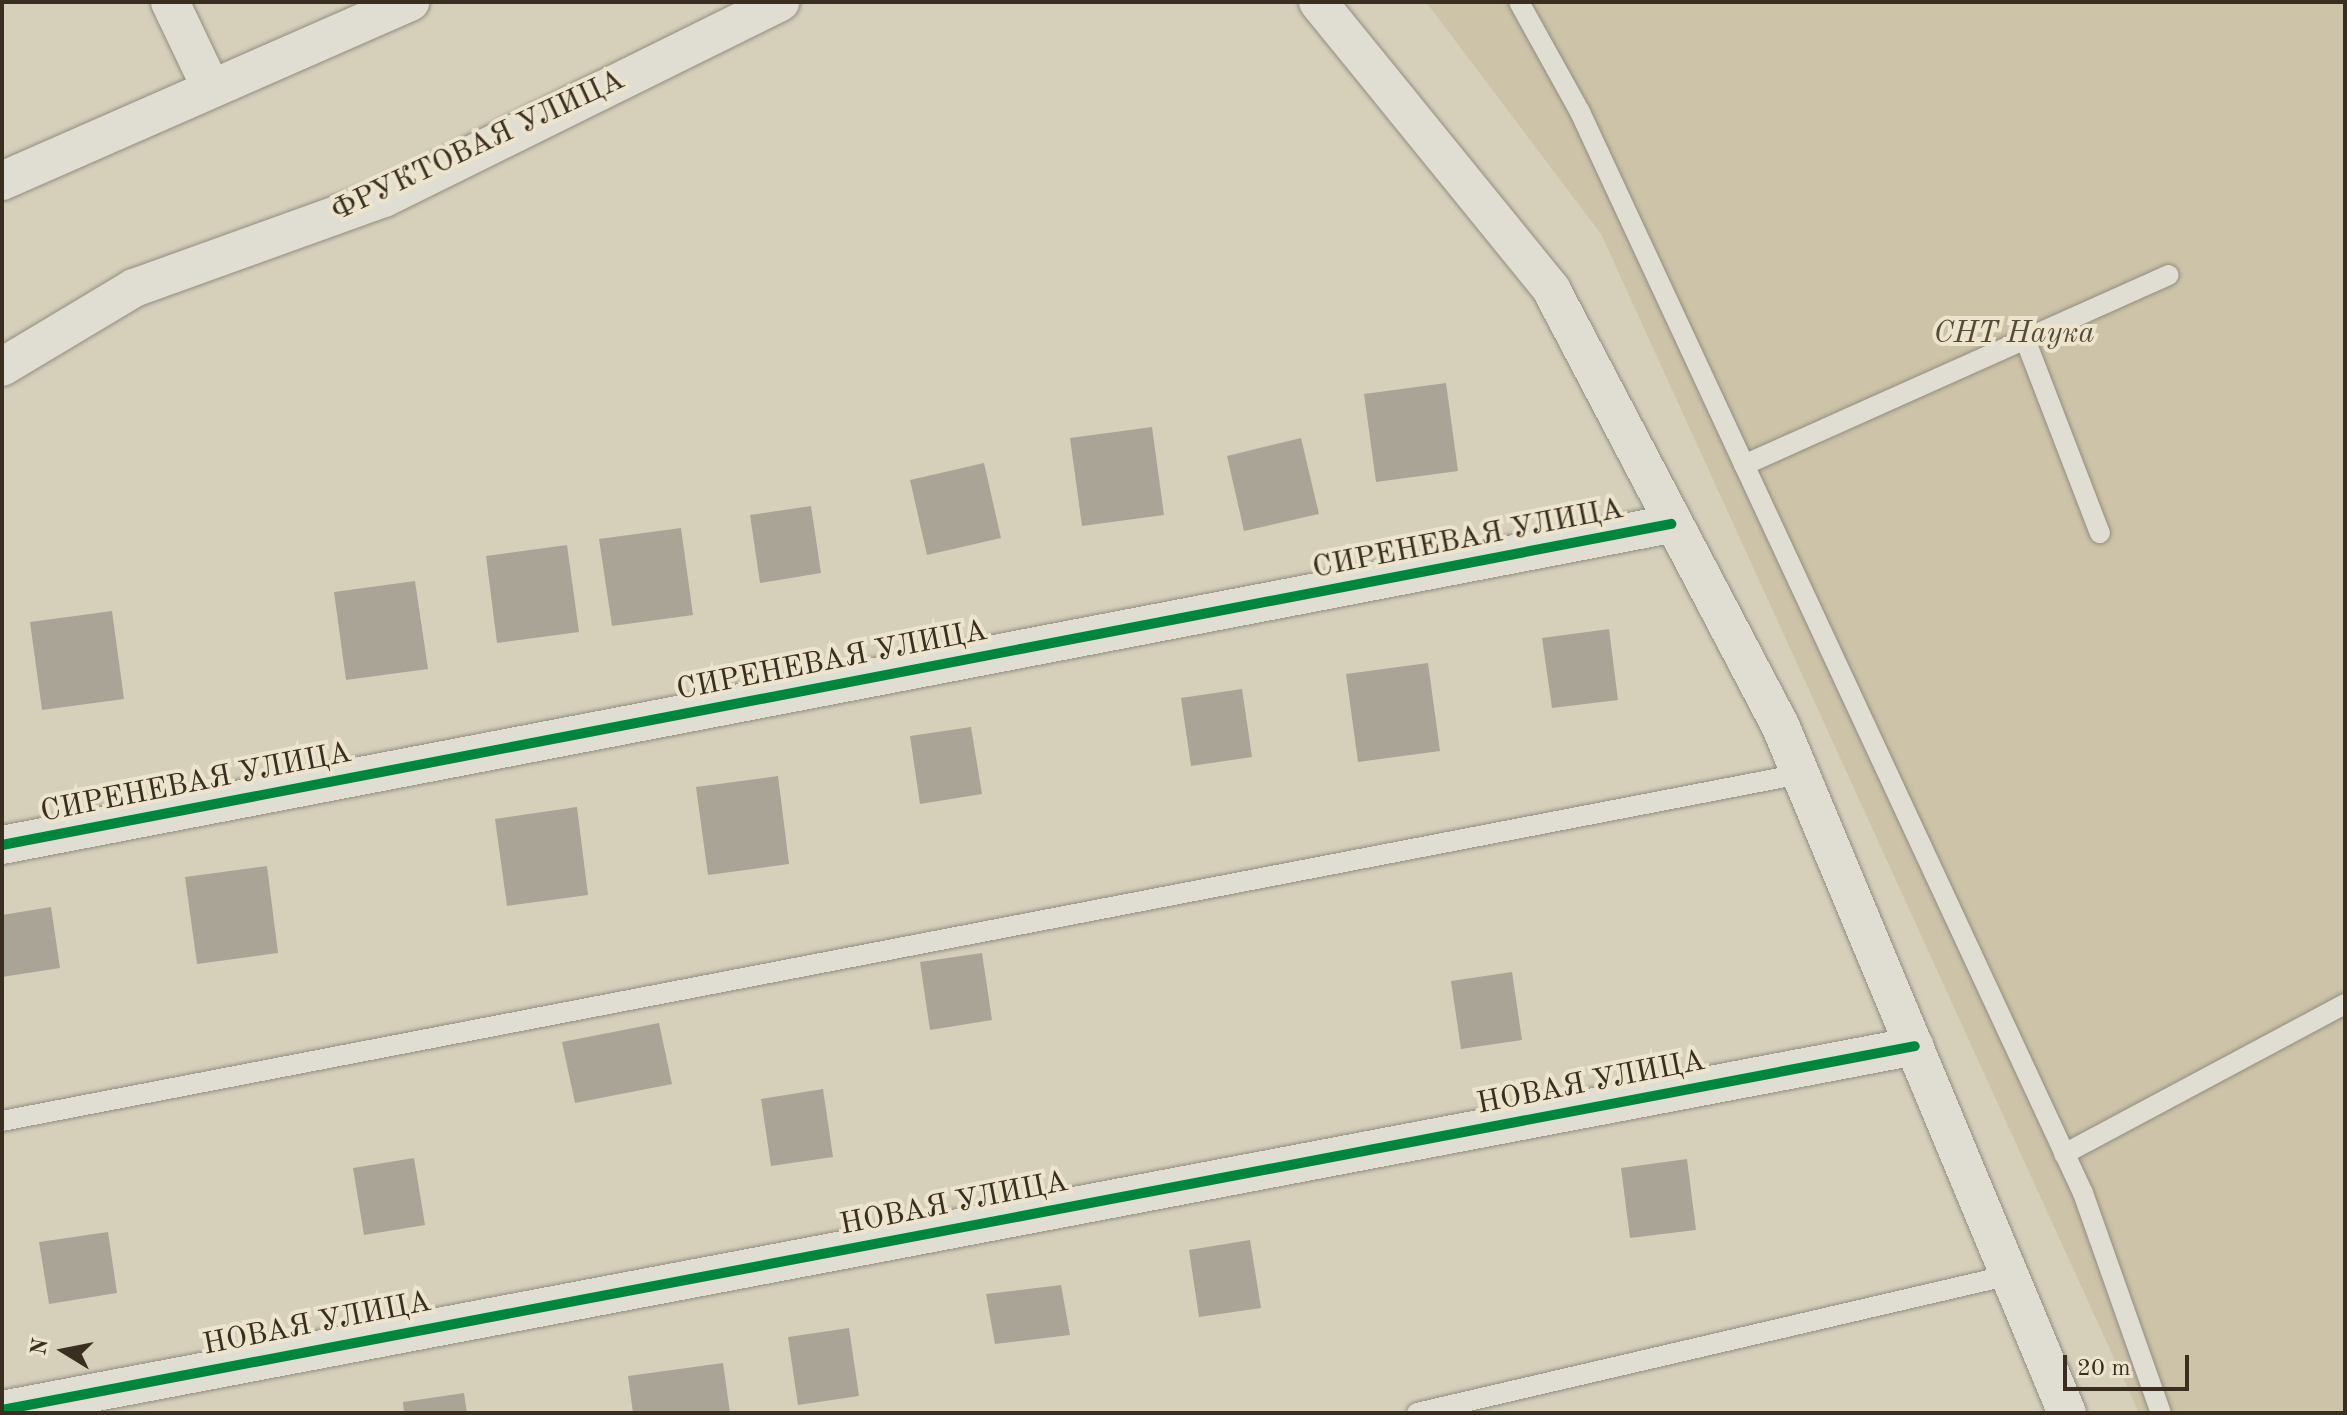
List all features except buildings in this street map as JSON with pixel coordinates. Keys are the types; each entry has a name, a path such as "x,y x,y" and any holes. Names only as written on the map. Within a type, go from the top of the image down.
{"street":[{"path":"170,2 211,88"},
{"path":"2,181 410,2"},
{"name":"ФРУКТОВАЯ УЛИЦА","path":"2,367 134,288 384,198 780,2"},
{"path":"1318,2 1551,289 1801,774 2067,1413"},
{"name":"СИРЕНЕВАЯ УЛИЦА","path":"2,845 1671,524"},
{"name":"НОВАЯ УЛИЦА","path":"2,1410 1915,1046"}],"lane":[{"path":"1519,2 1580,112 2064,1154 2161,1413"},
{"path":"1744,465 2168,275"},
{"path":"2025,339 2100,533"},
{"path":"2,1121 1801,774"},
{"path":"2064,1154 2345,1004"},
{"path":"1417,1413 2010,1275"}],"green space":[{"name":"СНТ Наука","path":"1426,2 2345,2 2345,1413 2139,1413 1601,234"}],"cycle path":[{"path":"2,845 1671,524"},
{"path":"2,1410 1915,1046"}]}
